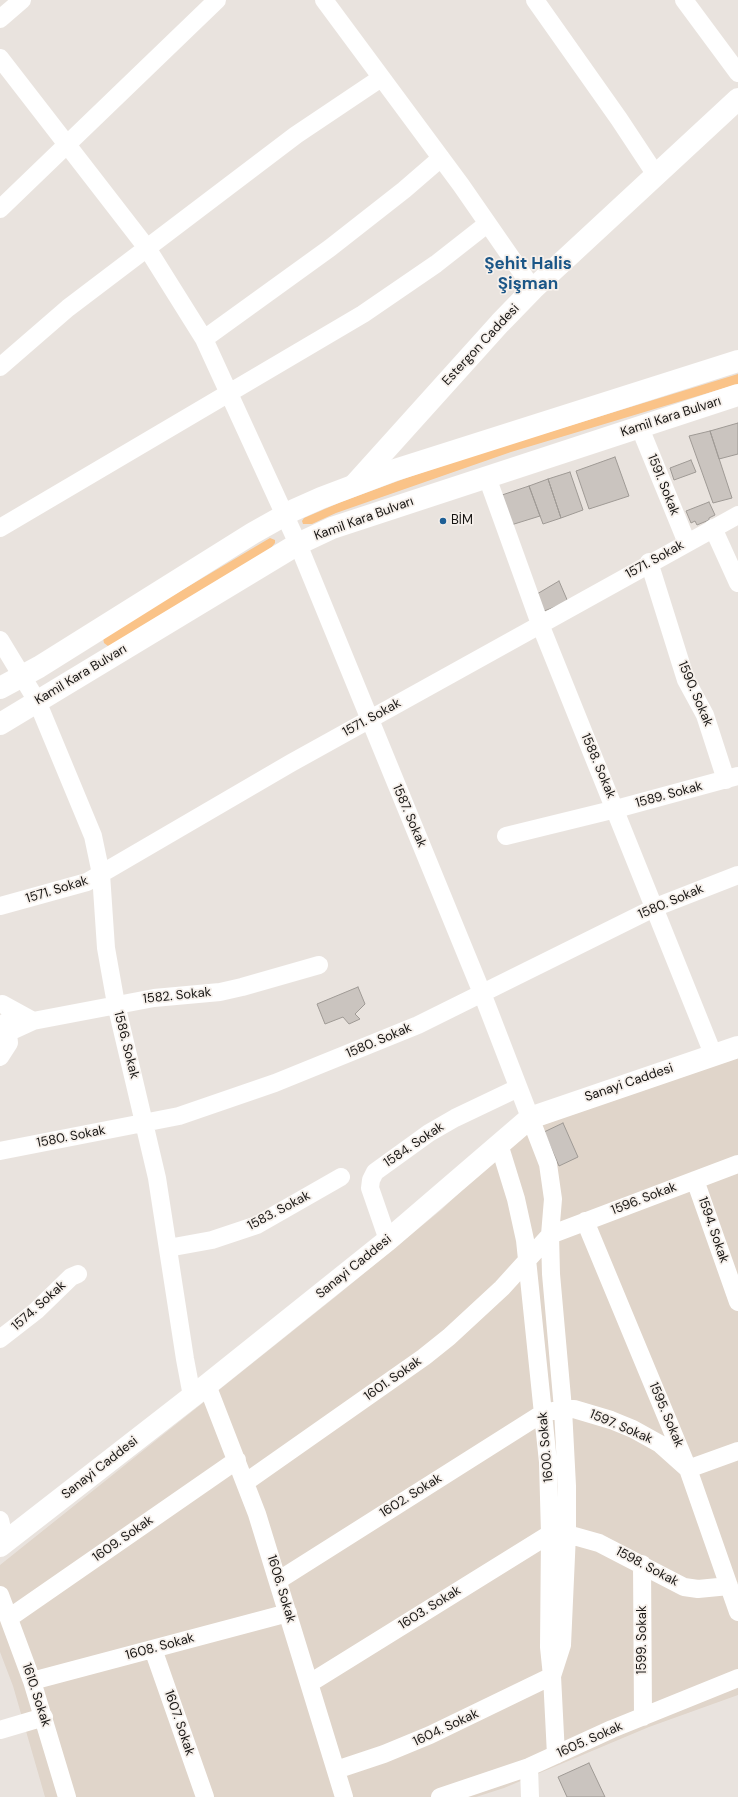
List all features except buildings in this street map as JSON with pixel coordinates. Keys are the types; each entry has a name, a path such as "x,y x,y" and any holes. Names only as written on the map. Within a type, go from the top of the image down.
{"main road":[{"name":"Estergon Caddesi","path":"355,484 500,323 533,289 738,99"},
{"path":"0,688 39,667 286,514 321,498 355,484 561,416 738,361"},
{"name":"Kamil Kara Bulvarı","path":"0,724 298,544 343,524 738,396"},
{"name":"Sanayi Caddesi","path":"2,1544 199,1391 388,1240 530,1118 713,1054 738,1047"}],"street":[{"path":"0,20 22,0"},
{"path":"0,209 217,0"},
{"path":"324,0 441,158 533,289"},
{"path":"535,0 619,119 656,175"},
{"path":"684,0 738,74"},
{"name":"1587. Sokak","path":"0,58 148,248 204,339 286,514 482,993 530,1118 551,1176 553,1199 550,1235 552,1302 563,1408 567,1471 559,1534"},
{"path":"0,367 68,308 296,135 381,78"},
{"path":"204,339 330,248 404,190 441,158"},
{"path":"0,528 363,314 436,264 487,224"},
{"name":"1591. Sokak","path":"640,428 686,543"},
{"name":"1588. Sokak","path":"487,477 540,624 656,907 713,1054"},
{"name":"1571. Sokak","path":"0,906 74,887 101,874 291,763 649,562 738,515"},
{"path":"713,528 738,583"},
{"name":"1590. Sokak","path":"649,562 686,680 705,715 732,778"},
{"name":"1586. Sokak","path":"0,640 20,676 37,701 93,836 101,874 106,948 116,1004 157,1178 168,1248 199,1391"},
{"name":"1589. Sokak","path":"506,836 732,778"},
{"name":"1580. Sokak","path":"0,1151 179,1116 307,1072 418,1025 656,907 738,875"},
{"name":"1582. Sokak","path":"9,1032 33,1021 116,1004 186,994 220,992 319,965"},
{"path":"1,1003 33,1021"},
{"path":"0,1056 9,1043 9,1032 1,1003"},
{"name":"1584. Sokak","path":"388,1240 370,1188 371,1180 375,1172 442,1125 518,1088"},
{"name":"1600. Sokak","path":"499,1144 519,1210 528,1261 548,1462 559,1534 549,1647 556,1755"},
{"name":"1596. Sokak","path":"550,1235 738,1164"},
{"name":"1583. Sokak","path":"168,1248 212,1240 257,1225 341,1177"},
{"name":"1594. Sokak","path":"695,1180 738,1302"},
{"name":"1595. Sokak","path":"585,1221 688,1469 738,1612"},
{"name":"1601. Sokak","path":"246,1482 424,1357 474,1315 528,1261 550,1235"},
{"name":"1574. Sokak","path":"0,1339 36,1311 71,1277 78,1274"},
{"name":"1606. Sokak","path":"199,1391 237,1460 246,1482 278,1580 344,1797"},
{"name":"1597. Sokak","path":"563,1408 590,1413 643,1434 660,1444 688,1469"},
{"name":"1602. Sokak","path":"278,1580 543,1413 563,1408"},
{"path":"688,1469 738,1451"},
{"name":"1609. Sokak","path":"9,1618 237,1460"},
{"path":"0,1520 2,1544"},
{"name":"1598. Sokak","path":"559,1534 600,1543 684,1587 698,1589 729,1586"},
{"name":"1603. Sokak","path":"310,1683 559,1534"},
{"name":"1599. Sokak","path":"642,1564 643,1717"},
{"name":"1610. Sokak","path":"0,1595 44,1717 67,1797"},
{"name":"1608. Sokak","path":"32,1681 288,1613"},
{"name":"1607. Sokak","path":"153,1649 205,1797"},
{"name":"1604. Sokak","path":"336,1770 416,1742 454,1725 552,1676"},
{"name":"1605. Sokak","path":"440,1797 529,1767 643,1717 738,1678"},
{"path":"0,1730 44,1717"},
{"path":"529,1767 530,1797"}],"shaded area":[{"path":"738,374 738,384 511,452 336,513 312,524 303,524 302,521 304,518 341,502 409,477 484,452"},
{"path":"270,538 275,540 275,543 271,548 111,645 108,646 104,643 103,638 108,634"},
{"path":"738,1053 738,1695 649,1727 504,1788 476,1797 45,1797 13,1686 0,1652 0,1565 334,1298 441,1210 524,1132"}],"place":[{"name":"BİM","path":"443,521"}],"district":[{"name":"Şehit Halis Şişman","path":"528,275"}]}
